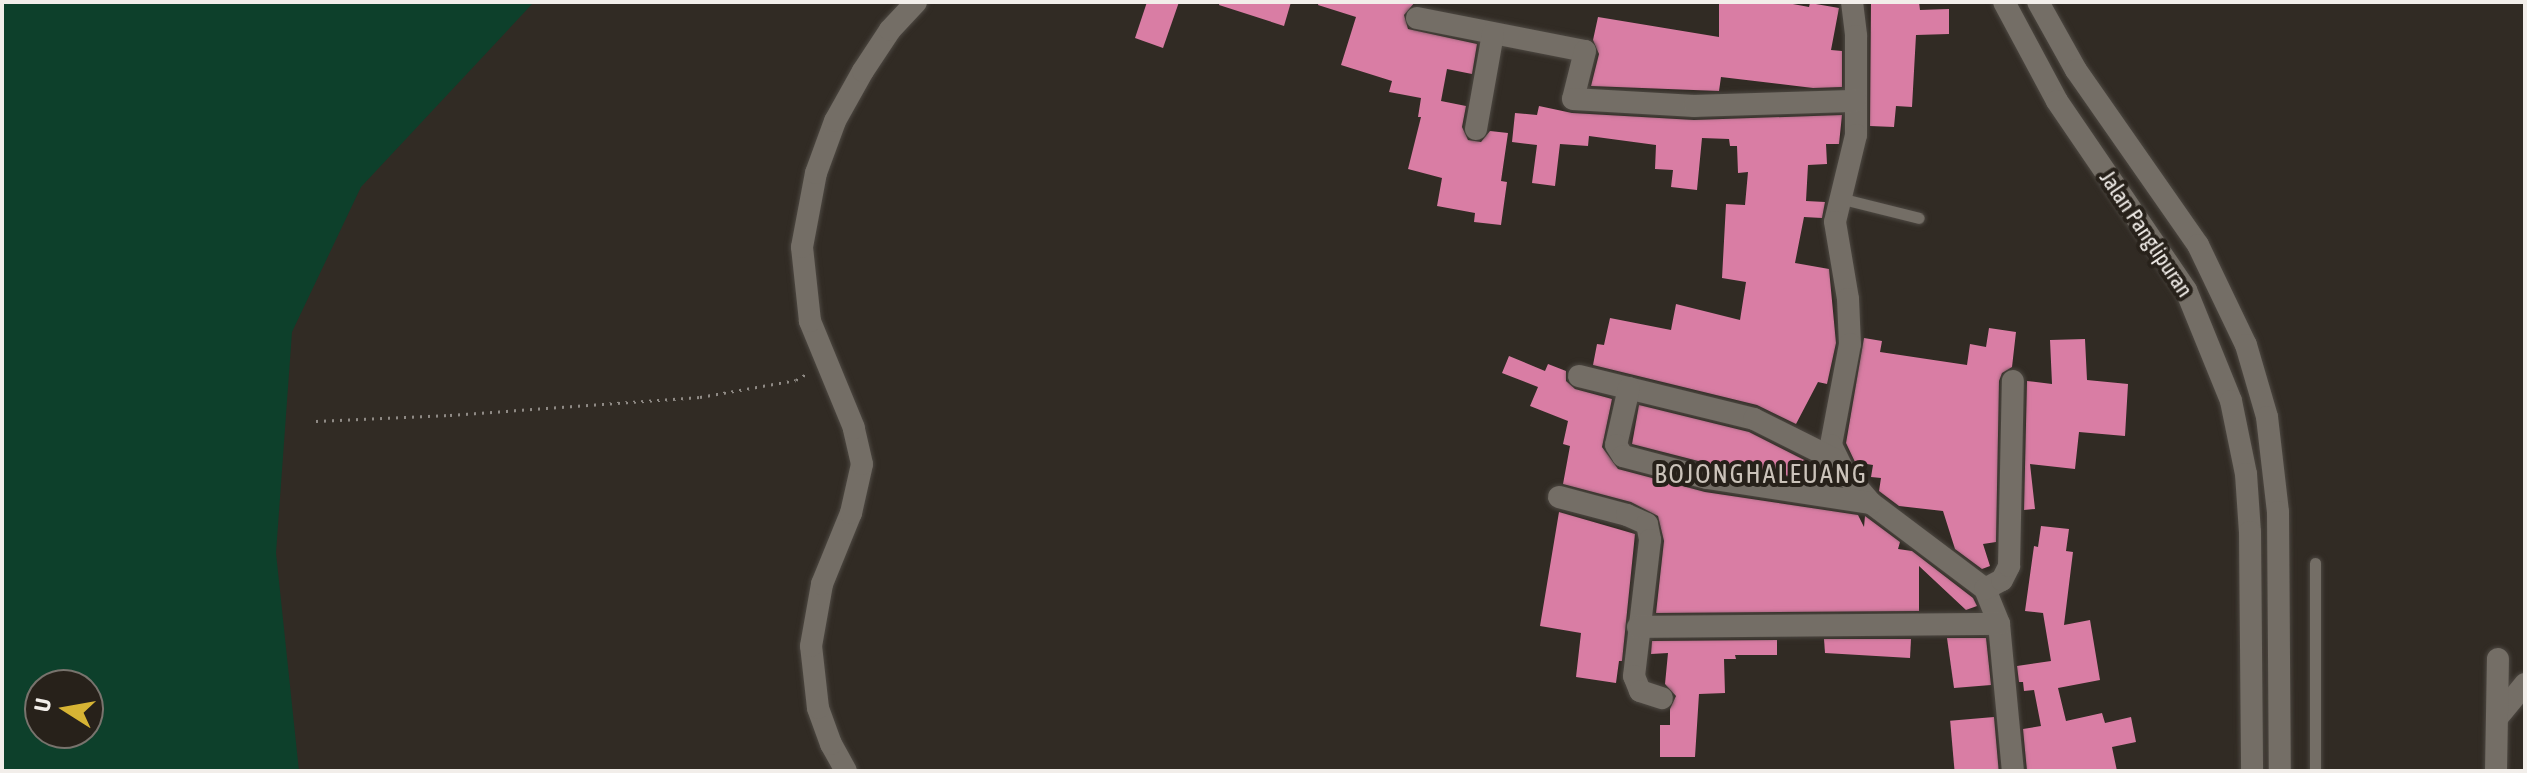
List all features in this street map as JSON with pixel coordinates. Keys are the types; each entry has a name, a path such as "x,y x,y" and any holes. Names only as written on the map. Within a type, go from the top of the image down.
{"street":[{"path":"846,771 818,708 811,646 822,584 851,513 862,464 854,428 810,321 802,247 816,173 835,121 890,30 916,2"},
{"path":"1852,2 1856,135 1838,198 1837,246 1848,299 1850,344 1832,426 1831,445 1836,460 1871,503 1985,589 1999,624 2013,771"},
{"name":"Jalan Panglipuran","path":"2004,2 2057,101 2186,290 2231,401 2246,474 2250,532 2252,769"},
{"name":"Jalan Panglipuran","path":"2038,2 2076,70 2198,245 2246,345 2267,417 2278,512 2280,769"},
{"path":"1417,18 1585,51 1573,99 1695,106 1856,101"},
{"path":"1476,129 1493,34"},
{"path":"1579,376 1754,419 1836,460"},
{"path":"1985,589 2002,580 2009,566 2013,381"},
{"path":"1629,388 1616,445 1623,456 1707,478 1871,503"},
{"path":"1559,497 1627,515 1647,524 1650,540 1638,627 1635,685 1640,691 1662,698"},
{"path":"1638,627 1999,624"},
{"path":"2496,771 2498,659"},
{"path":"2497,718 2525,684"},
{"path":"2252,769 2280,769"}],"lane":[{"path":"1838,198 1919,218"},
{"path":"2315,563 2315,771"}],"path":[{"path":"316,421 700,397 796,380 826,363"}],"green space":[{"path":"2,2 534,2 361,187 292,332 276,553 299,771 2,771"}],"building":[{"path":"1147,2 1179,2 1163,48 1135,38"},
{"path":"1220,2 1291,2 1284,26 1219,5"},
{"path":"1319,2 1415,2 1404,15 1408,29 1477,44 1472,74 1447,69 1441,101 1466,106 1462,127 1468,140 1481,142 1490,131 1508,133 1501,181 1507,182 1501,225 1474,222 1475,213 1437,206 1442,178 1408,169 1421,117 1418,117 1421,98 1389,92 1392,81 1341,65 1356,17 1318,5"},
{"path":"1719,2 1782,2 1809,7 1810,3 1839,8 1831,50 1842,51 1842,87 1813,88 1721,77 1719,91 1591,86 1599,54 1593,40 1598,17 1719,37"},
{"path":"1871,2 1919,2 1920,10 1949,9 1949,34 1916,35 1912,107 1896,106 1894,127 1870,126"},
{"path":"1539,106 1572,113 1694,120 1842,115 1839,144 1826,144 1827,164 1808,165 1806,201 1825,202 1822,218 1804,217 1795,263 1829,269 1836,343 1827,384 1818,382 1796,424 1757,405 1593,365 1597,344 1604,345 1610,318 1671,330 1676,304 1740,320 1746,282 1722,278 1726,204 1745,205 1748,172 1738,173 1737,146 1730,146 1729,139 1702,138 1697,190 1671,187 1673,170 1655,169 1656,145 1589,136 1588,146 1560,144 1555,186 1532,183 1537,145 1512,142 1515,113 1537,115"},
{"path":"1989,328 2016,332 2012,367 2002,373 1999,381 1996,542 1983,544 1990,566 1982,569 1955,549 1943,511 1899,506 1879,491 1881,478 1871,477 1873,465 1855,462 1846,443 1864,338 1882,341 1880,352 1967,365 1970,344 1986,347"},
{"path":"2085,339 2087,380 2128,384 2125,436 2079,432 2075,469 2030,464 2035,509 2024,510 2027,381 2052,384 2050,340"},
{"path":"1509,356 1545,371 1548,364 1566,371 1566,381 1575,389 1612,399 1602,447 1618,469 1705,492 1858,515 1864,527 1865,516 1900,542 1898,549 1912,551 1973,598 1977,606 1966,610 1919,566 1919,611 1656,613 1664,541 1658,516 1631,502 1563,484 1570,446 1563,444 1568,421 1530,406 1538,387 1502,373"},
{"path":"1639,405 1749,432 1828,472 1835,483 1710,464 1632,444"},
{"path":"1559,512 1635,534 1622,661 1619,661 1616,683 1576,677 1581,633 1540,626"},
{"path":"2041,526 2069,529 2066,551 2073,552 2064,625 2090,620 2100,680 2058,688 2066,721 2102,713 2105,723 2131,717 2136,742 2112,747 2117,771 2027,771 2023,729 2041,726 2034,690 2024,691 2017,666 2051,661 2043,613 2025,611 2034,546 2038,547"},
{"path":"1947,638 1986,638 1991,685 1954,688"},
{"path":"1824,639 1911,639 1910,658 1825,653"},
{"path":"1777,640 1777,655 1735,655 1736,659 1724,659 1725,693 1699,694 1695,757 1660,757 1660,725 1670,725 1670,709 1676,696 1665,684 1668,653 1651,654 1652,641"},
{"path":"1994,717 1999,771 1955,771 1950,721"}],"district":[{"name":"BOJONGHALEUANG","path":"1761,475"}]}
